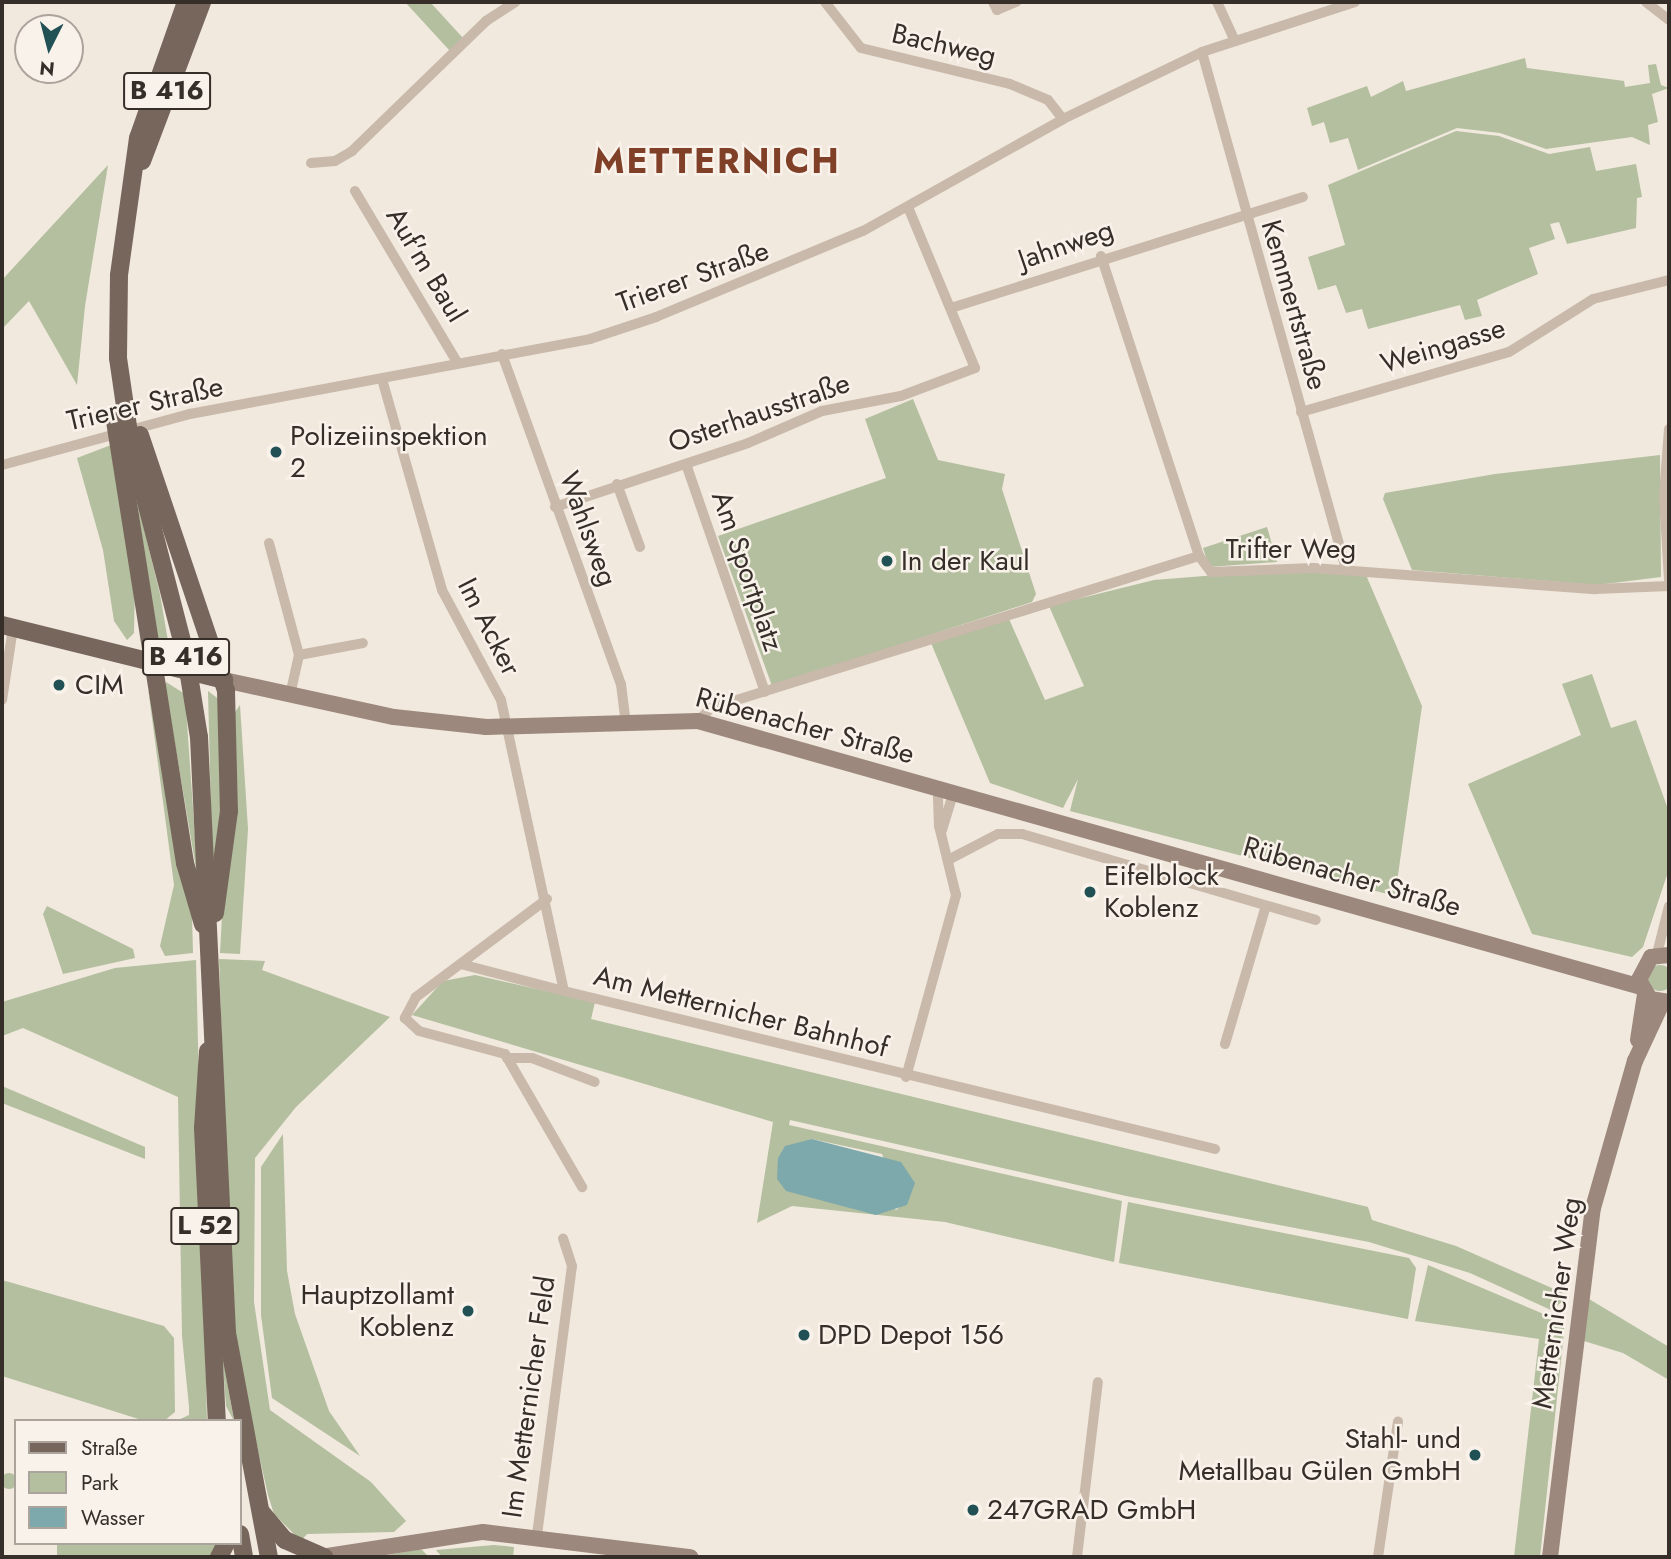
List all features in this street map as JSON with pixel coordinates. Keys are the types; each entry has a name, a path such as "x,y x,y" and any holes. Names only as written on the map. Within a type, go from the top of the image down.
{"main road":[{"name":"B 416","path":"186,2 144,116 118,297 121,384 194,701 208,936"},
{"name":"B 416","path":"133,181 202,2"},
{"name":"B 416","path":"121,384 115,419 152,663"},
{"path":"121,384 224,680"},
{"name":"Rübenacher Straße","path":"7,626 205,677 417,720 507,728 698,720 1582,968 1666,1002"},
{"name":"L 52","path":"152,663 185,863 208,936"},
{"name":"L 52","path":"216,1416 203,1128 210,1041 208,936 227,836 224,680"},
{"path":"1643,991 1642,967 1663,954"},
{"name":"Rübenacher Straße","path":"1582,968 1624,972 1642,967"},
{"name":"Metternicher Weg","path":"1550,1557 1587,1237 1635,1061 1643,991"},
{"name":"Metternicher Weg","path":"1635,1061 1666,1002"},
{"name":"L 52","path":"210,1041 219,1100 228,1343 269,1557"},
{"path":"259,1510 285,1540 323,1557 457,1533 537,1535"},
{"name":"Im Metternicher Feld","path":"537,1535 690,1557"}],"street":[{"path":"311,163 335,161 352,151 515,2"},
{"name":"Bachweg","path":"825,2 860,48 1010,84 1048,100 1063,119"},
{"path":"993,2 997,10 1016,2"},
{"path":"1217,2 1235,41"},
{"name":"Trierer Straße","path":"2,465 153,423 457,362 590,339 656,317 803,259 908,207 1063,119 1202,52 1355,2"},
{"path":"1646,2 1669,20"},
{"name":"Kemmertstraße","path":"1202,52 1346,569"},
{"name":"Auf'm Baul","path":"355,191 457,362"},
{"name":"Jahnweg","path":"951,309 1101,256 1303,197"},
{"path":"908,207 951,309"},
{"path":"1101,256 1199,556"},
{"name":"Weingasse","path":"1301,412 1509,352 1593,299 1669,280"},
{"name":"Osterhausstraße","path":"555,507 617,484 686,464 821,411 901,396 975,368 951,309"},
{"name":"Wahlsweg","path":"502,354 621,684 626,722"},
{"name":"Im Acker","path":"382,379 442,590 492,678 507,728 547,899 564,991"},
{"path":"1669,429 1664,496 1669,579"},
{"name":"Am Sportplatz","path":"686,464 765,692"},
{"path":"617,484 640,547"},
{"path":"269,543 299,655 290,695"},
{"name":"Trifter Weg","path":"698,720 711,708 1199,556 1211,572 1346,569 1595,589 1669,586"},
{"path":"2,700 7,626"},
{"path":"299,655 363,643"},
{"name":"Am Metternicher Bahnhof","path":"906,1077 956,904 942,836 946,791"},
{"name":"Rübenacher Straße","path":"948,860 1014,833 1316,920"},
{"path":"547,899 411,1003 408,1024 497,1048 507,1058 582,1187"},
{"name":"Rübenacher Straße","path":"1225,1044 1266,905"},
{"path":"1663,954 1669,906"},
{"path":"460,964 564,991"},
{"name":"Am Metternicher Bahnhof","path":"564,991 906,1077 1042,1103 1215,1149"},
{"path":"507,1058 532,1058 595,1082"},
{"name":"Im Metternicher Feld","path":"537,1535 572,1266 563,1238"},
{"path":"1077,1557 1098,1382"},
{"path":"1378,1557 1398,1421"}],"green space":[{"path":"405,2 430,2 463,38 450,51"},
{"path":"1525,58 1527,68 1624,81 1625,87 1650,83 1648,65 1656,64 1661,85 1669,88 1652,94 1658,122 1648,125 1650,145 1632,137 1546,149 1500,133 1457,128 1358,170 1348,138 1330,143 1324,122 1312,126 1307,108 1367,86 1371,97 1403,81 1406,91"},
{"path":"1456,131 1499,136 1549,154 1590,147 1596,171 1636,164 1642,197 1637,198 1636,228 1567,244 1559,222 1550,224 1555,239 1529,248 1538,274 1477,300 1482,316 1465,320 1460,305 1368,329 1362,309 1346,313 1336,285 1318,290 1308,257 1345,245 1328,185"},
{"path":"108,165 85,306 77,385 29,301 2,329 2,280"},
{"path":"913,399 938,460 1005,474 1002,489 1036,594 1032,602 772,686 718,536 886,478 865,419"},
{"path":"111,445 135,582 134,633 127,640 114,621 103,550 77,458"},
{"path":"1660,455 1661,577 1597,585 1412,570 1383,499 1385,493 1495,474"},
{"path":"136,496 160,594 170,653 159,651"},
{"path":"1267,527 1277,562 1209,567 1203,548"},
{"path":"1267,571 1366,575 1422,706 1395,896 1070,811 1078,779 1063,808 990,783 931,643 1009,619 1045,700 1084,686 1049,606 1154,580"},
{"path":"1592,674 1611,728 1636,720 1669,812 1669,869 1643,947 1632,957 1532,934 1468,784 1581,735 1562,684"},
{"path":"166,682 185,694 198,880 165,685"},
{"path":"148,688 192,915 193,953 165,956 160,946 174,885"},
{"path":"208,691 221,701 224,816 213,888"},
{"path":"240,705 248,829 240,954 220,953 233,715"},
{"path":"47,906 133,949 135,958 63,974 43,914"},
{"path":"219,959 265,961 262,970 390,1017 296,1107 255,1158 254,1302 270,1410 371,1482 406,1521 394,1532 307,1534 301,1541 274,1514 268,1495 232,1334"},
{"path":"196,960 207,1419 180,1419 189,1415 189,1407 182,1336 178,1097 23,1028 2,1036 2,1002 115,968"},
{"path":"1660,965 1669,969 1672,983 1669,987 1660,991 1651,987 1647,978 1651,969"},
{"path":"475,975 595,1002 591,1019 1368,1207 1372,1220 1456,1246 1570,1296 1551,1310 1470,1273 1369,1242 1126,1196 790,1120 789,1125 1122,1201 1114,1262 945,1222 792,1206 757,1223 773,1122 412,1015 443,981","holes":["812,1139 882,1154 902,1205 896,1210"]},
{"path":"2,1086 145,1147 145,1159 2,1103"},
{"path":"283,1134 287,1271 295,1314 329,1411 360,1456 272,1398 261,1315 261,1167"},
{"path":"1128,1202 1409,1258 1416,1268 1408,1319 1119,1263"},
{"path":"1428,1265 1565,1323 1540,1557 1514,1557 1539,1339 1415,1321"},
{"path":"2,1280 164,1326 174,1338 175,1412 166,1419 139,1419 2,1376"},
{"path":"1589,1299 1669,1347 1669,1380 1623,1353 1584,1341"},
{"path":"222,1352 234,1419 226,1406"},
{"path":"6,1474 12,1474 14,1486 9,1489 1,1481"},
{"path":"57,1545 219,1545 219,1557 57,1557"},
{"path":"494,1545 514,1547 513,1557 442,1557 436,1550"},
{"path":"421,1549 429,1557 377,1557"}],"water":[{"path":"812,1139 901,1162 915,1183 907,1205 876,1215 786,1191 777,1179 778,1158 785,1146"}],"place":[{"name":"Polizeiinspektion 2","path":"276,452"},
{"name":"In der Kaul","path":"887,561"},
{"name":"CIM","path":"59,685"},
{"name":"Eifelblock Koblenz","path":"1090,892"},
{"name":"Hauptzollamt Koblenz","path":"468,1311"},
{"name":"DPD Depot 156","path":"804,1335"},
{"name":"Stahl- und Metallbau Gülen GmbH","path":"1475,1455"},
{"name":"247GRAD GmbH","path":"973,1510"}],"district":[{"name":"METTERNICH","path":"717,161"}]}
